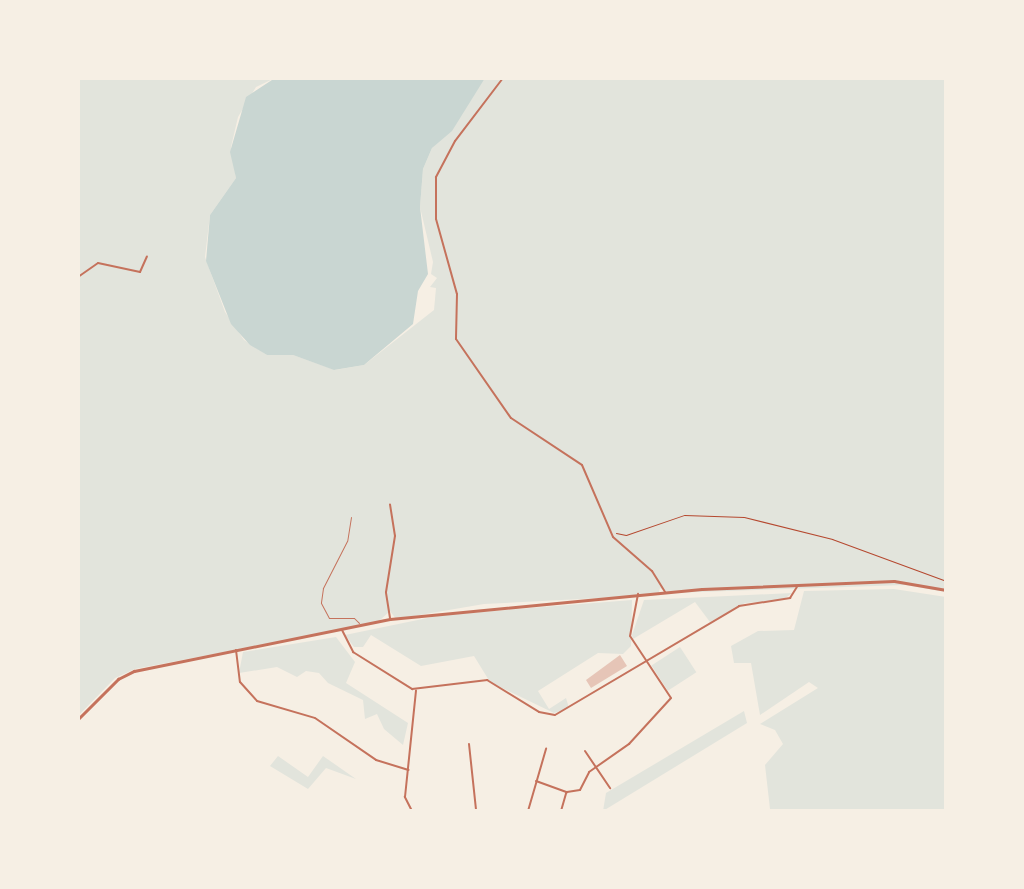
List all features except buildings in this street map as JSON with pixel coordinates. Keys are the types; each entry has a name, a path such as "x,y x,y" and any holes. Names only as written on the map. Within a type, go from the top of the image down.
{"street":[{"path":"503,78 436,177 436,219 457,294 456,339 511,418 582,465 610,530 652,571 665,592"},
{"path":"78,277 102,262 140,272 147,256"},
{"path":"390,504 395,536 386,592 390,619"},
{"path":"78,719 127,674 390,619 665,592 911,581 946,590"},
{"path":"342,630 353,652 416,690 487,680 539,712 555,715 739,606 790,598 797,586"},
{"path":"536,781 567,792 580,790 596,768 629,744 671,698 630,636 638,594"},
{"path":"236,649 240,682 257,701 315,718 376,760 408,770"},
{"path":"412,811 405,797 416,690"},
{"path":"469,744 476,809"},
{"path":"464,811 526,811 546,749"},
{"path":"585,751 610,788"},
{"path":"561,811 567,792"}],"lane":[{"path":"351,517 347,541 323,588 321,603 329,618 354,618 359,625"}],"path":[{"path":"610,530 626,535 684,515 744,517 832,539 946,581"}],"shaded area":[{"path":"78,78 275,78 256,87 238,117 231,147 236,178 210,215 205,257 225,312 244,340 267,355 293,355 335,370 364,365 434,310 436,288 430,287 437,278 431,274 433,262 420,207 423,169 432,148 485,78 946,78 946,592 905,585 669,593 660,588 658,595 484,604 396,619 390,611 379,621 135,669 115,678 78,716"},
{"path":"275,78 485,78 452,131 432,148 423,169 420,207 428,274 418,291 413,324 364,365 334,370 293,355 267,355 250,345 231,324 206,261 210,215 236,178 230,152 246,97"},
{"path":"894,589 946,597 946,811 763,811 770,809 765,765 783,744 775,730 760,724 818,688 809,682 760,715 751,663 734,663 731,646 758,631 794,630 804,591"},
{"path":"792,593 783,600 745,603 710,622 695,602 633,639 644,600"},
{"path":"632,600 631,646 623,654 598,653 538,691 549,709 566,698 569,708 554,713 490,682 474,656 421,666 371,635 363,647 354,647 345,635 442,615"},
{"path":"336,637 355,662 346,683 408,723 403,745 384,729 377,714 365,719 363,700 328,683 319,673 306,671 297,677 277,667 239,673 243,652"},
{"path":"680,647 696,672 668,691 651,666"},
{"path":"744,711 747,723 603,811 606,793"},
{"path":"278,756 308,777 323,756 356,779 326,768 308,789 270,766"}]}
